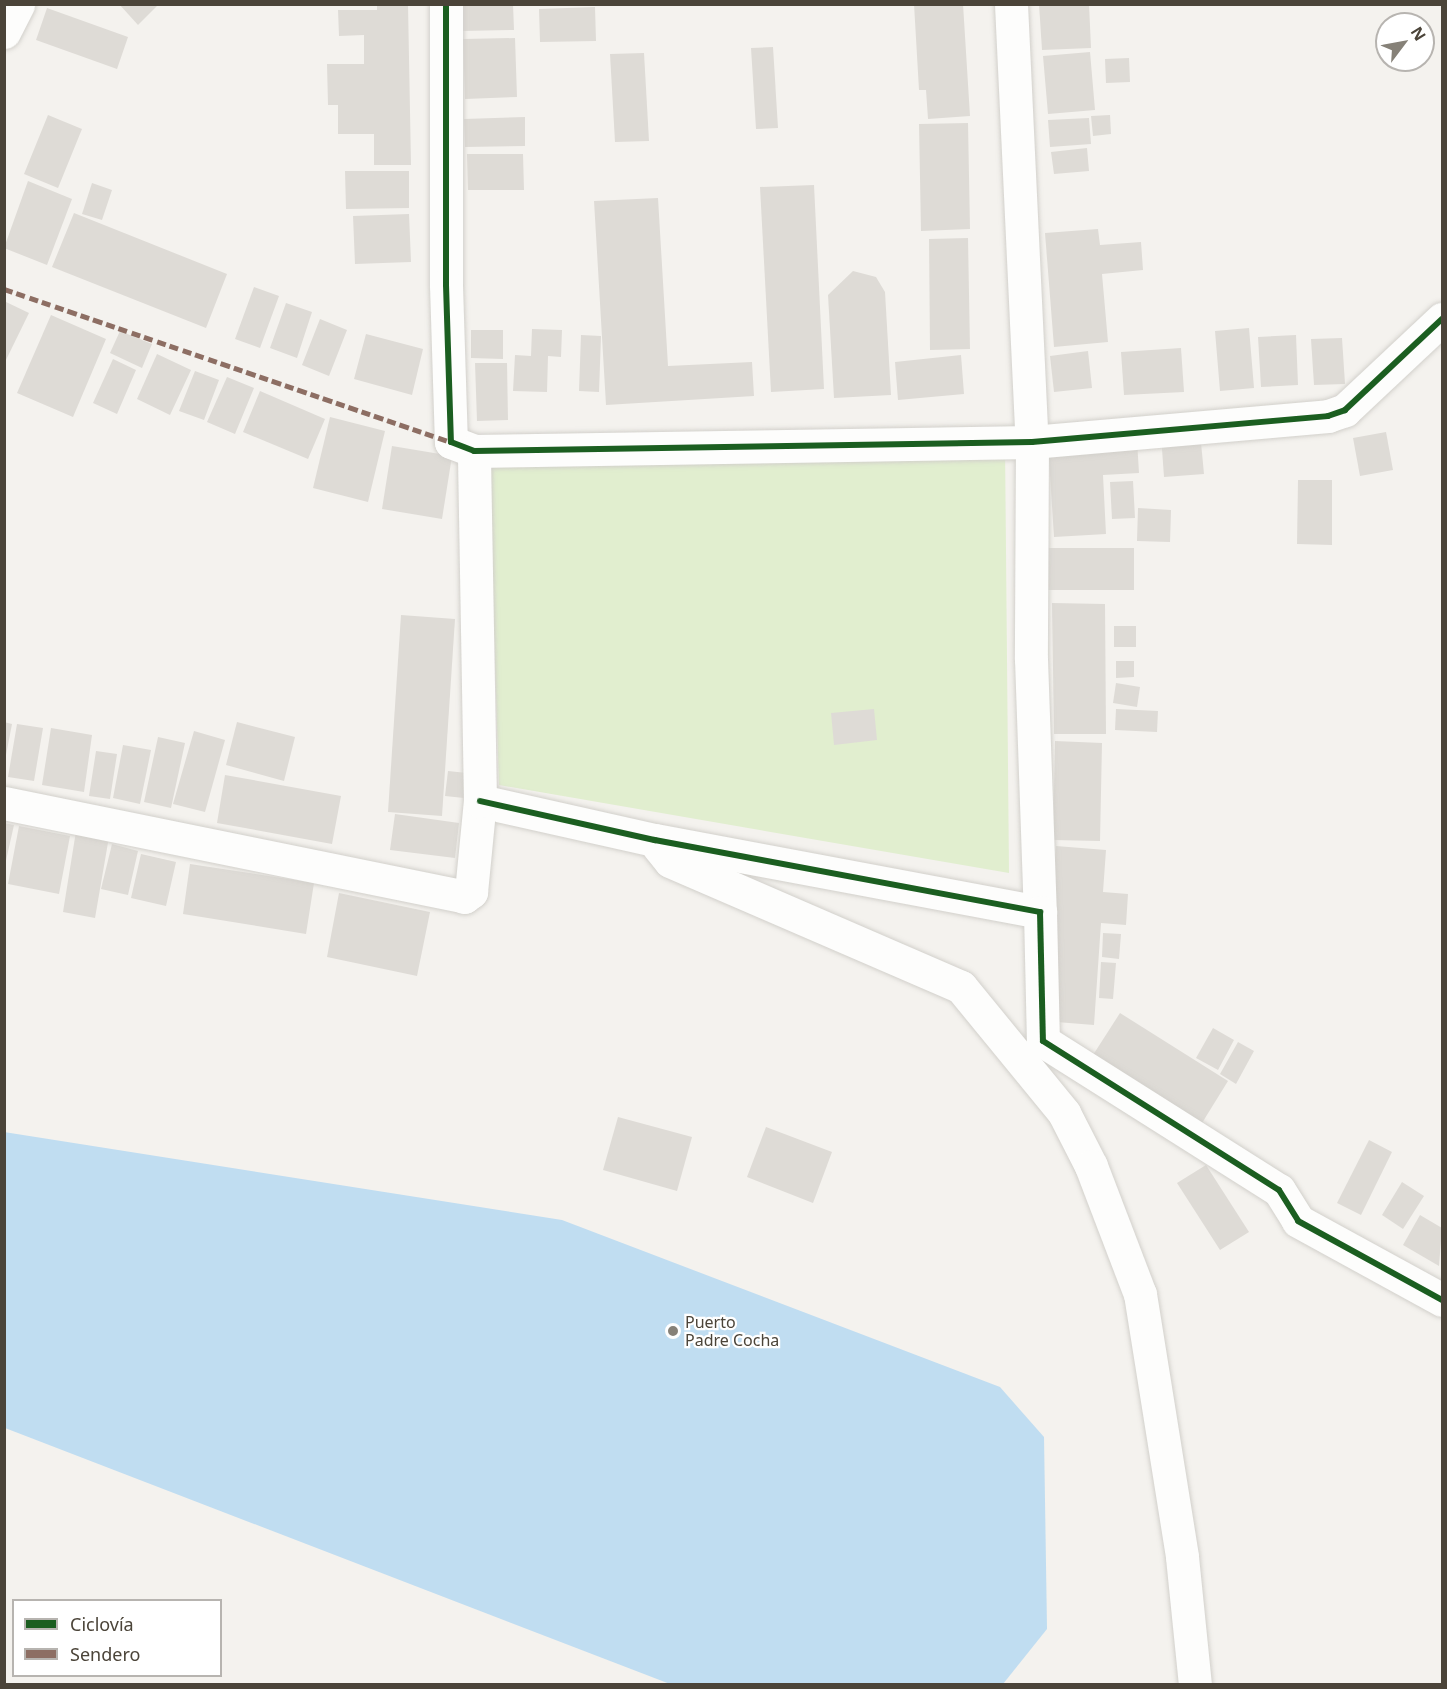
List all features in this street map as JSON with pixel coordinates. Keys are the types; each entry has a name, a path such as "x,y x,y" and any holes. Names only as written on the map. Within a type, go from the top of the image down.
{"street":[{"path":"446,4 446,285 451,442 474,451 1032,442 1328,416 1346,410 1443,319"},
{"path":"1011,4 1032,442 1031,659 1043,1041 1279,1190 1298,1221 1443,1300"},
{"path":"4,802 464,897 474,885 480,801 474,451"},
{"path":"480,801 655,840 1040,912"},
{"path":"655,840 670,861 961,987 1064,1113 1091,1166 1140,1294 1182,1557 1195,1684"}],"green space":[{"path":"1005,443 1009,873 499,785 488,451"}],"water":[{"path":"4,1132 562,1220 1000,1387 1044,1437 1047,1629 1003,1684 670,1684 5,1428"}],"building":[{"path":"119,4 159,4 138,25"},
{"path":"377,4 408,4 411,165 374,165 374,134 338,134 338,105 328,105 327,64 364,64 364,35 339,36 338,10 377,10"},
{"path":"461,4 513,4 514,30 461,31"},
{"path":"914,4 963,4 970,116 928,119 926,90 919,90"},
{"path":"1039,4 1089,4 1091,48 1042,50"},
{"path":"595,7 596,41 540,42 539,9"},
{"path":"47,8 128,37 117,69 36,40"},
{"path":"515,38 517,97 465,99 463,39"},
{"path":"773,47 778,128 756,129 751,48"},
{"path":"1090,52 1095,110 1048,114 1043,56"},
{"path":"644,53 649,141 615,142 610,54"},
{"path":"1129,58 1130,82 1106,83 1105,59"},
{"path":"48,115 82,129 58,188 24,174"},
{"path":"1110,115 1111,134 1093,136 1091,116"},
{"path":"525,117 525,146 465,147 464,119"},
{"path":"1089,118 1091,144 1050,147 1048,120"},
{"path":"968,123 970,229 921,231 919,124"},
{"path":"1087,148 1089,171 1054,174 1051,152"},
{"path":"467,154 523,154 524,190 468,190"},
{"path":"345,171 409,171 409,208 346,209"},
{"path":"28,181 72,199 47,265 4,248"},
{"path":"92,183 112,190 102,220 82,214"},
{"path":"814,185 824,389 771,392 760,187"},
{"path":"658,198 668,366 752,362 754,396 606,405 594,201"},
{"path":"74,213 227,274 206,328 52,267"},
{"path":"409,214 411,262 355,264 353,216"},
{"path":"1098,229 1100,245 1141,242 1143,270 1102,274 1108,342 1054,347 1045,233"},
{"path":"968,238 970,349 930,350 929,239"},
{"path":"853,271 876,277 885,292 891,395 834,398 828,295"},
{"path":"254,287 279,296 260,348 235,339"},
{"path":"4,301 29,313 4,364"},
{"path":"286,303 312,312 297,358 270,348"},
{"path":"51,315 106,339 73,417 17,393"},
{"path":"320,319 347,330 329,376 302,365"},
{"path":"1249,328 1254,388 1220,391 1215,331"},
{"path":"532,329 562,330 561,357 548,356 547,392 513,391 515,355 531,356"},
{"path":"471,330 503,330 503,359 471,358"},
{"path":"120,331 152,344 142,368 110,353"},
{"path":"366,334 423,349 412,395 354,379"},
{"path":"581,335 601,336 599,392 579,391"},
{"path":"1296,335 1298,385 1261,387 1258,337"},
{"path":"1342,338 1345,384 1314,385 1311,339"},
{"path":"1181,348 1184,392 1124,395 1121,352"},
{"path":"1088,351 1092,388 1054,392 1050,356"},
{"path":"157,354 191,370 170,415 137,399"},
{"path":"961,355 964,394 898,400 895,362"},
{"path":"113,359 136,370 117,414 93,403"},
{"path":"475,363 507,363 508,420 477,421"},
{"path":"195,371 219,380 204,420 179,411"},
{"path":"227,377 254,388 235,434 207,422"},
{"path":"260,391 325,419 308,459 243,432"},
{"path":"330,417 385,431 368,502 313,488"},
{"path":"1200,432 1204,474 1164,477 1161,435"},
{"path":"1386,432 1393,470 1360,476 1353,438"},
{"path":"1137,440 1139,473 1103,475 1106,534 1054,537 1048,444"},
{"path":"392,446 452,456 442,519 382,509"},
{"path":"1298,480 1332,480 1332,545 1297,544"},
{"path":"1133,481 1135,518 1112,519 1110,482"},
{"path":"1138,508 1171,510 1170,542 1137,541"},
{"path":"1042,548 1134,548 1134,590 1042,590"},
{"path":"1052,603 1105,604 1106,734 1054,734"},
{"path":"401,615 455,619 442,816 388,812"},
{"path":"1114,626 1136,626 1136,647 1114,647"},
{"path":"1116,661 1134,661 1134,677 1116,678"},
{"path":"1116,683 1140,687 1137,707 1113,703"},
{"path":"874,709 877,740 834,745 831,713"},
{"path":"1116,709 1158,711 1157,732 1115,730"},
{"path":"4,722 12,724 6,755 4,755"},
{"path":"237,722 295,737 284,781 226,765"},
{"path":"17,724 43,728 34,781 8,777"},
{"path":"51,728 92,735 84,792 42,785"},
{"path":"194,731 225,740 205,812 173,804"},
{"path":"158,737 185,743 171,808 144,802"},
{"path":"1055,741 1102,743 1100,841 1053,840"},
{"path":"123,745 151,750 140,804 113,798"},
{"path":"96,751 117,754 110,799 89,796"},
{"path":"448,771 467,773 464,798 445,796"},
{"path":"225,775 341,796 332,844 217,823"},
{"path":"395,814 459,823 455,858 390,850"},
{"path":"4,823 14,825 5,865 4,865"},
{"path":"77,825 110,831 95,918 63,912"},
{"path":"19,826 70,836 59,894 8,884"},
{"path":"112,844 138,851 128,895 101,889"},
{"path":"1056,846 1106,850 1103,892 1128,894 1126,925 1101,923 1094,1025 1044,1021"},
{"path":"141,854 176,862 166,906 131,898"},
{"path":"190,864 314,883 306,934 183,914"},
{"path":"339,893 430,912 417,976 327,957"},
{"path":"1103,933 1121,934 1119,959 1102,957"},
{"path":"1101,962 1116,963 1113,999 1099,998"},
{"path":"1120,1013 1228,1081 1202,1123 1093,1055"},
{"path":"1213,1028 1234,1040 1218,1070 1196,1058"},
{"path":"1238,1042 1254,1051 1236,1084 1220,1074"},
{"path":"618,1117 692,1137 677,1191 603,1170"},
{"path":"766,1127 832,1152 813,1203 747,1177"},
{"path":"1369,1140 1392,1152 1361,1215 1337,1203"},
{"path":"1206,1165 1249,1232 1220,1250 1177,1183"},
{"path":"1402,1182 1424,1196 1403,1229 1382,1215"},
{"path":"1420,1215 1442,1228 1439,1266 1403,1245"}],"marked path":[{"path":"4,289 451,442"}],"cycle path":[{"path":"446,4 446,285 451,442 474,451 1032,442 1328,416 1345,410 1442,319"},
{"path":"480,801 655,840 1040,912 1043,1041 1279,1190 1298,1221 1442,1300"}],"place":[{"name":"Puerto Padre Cocha","path":"673,1331"}]}
